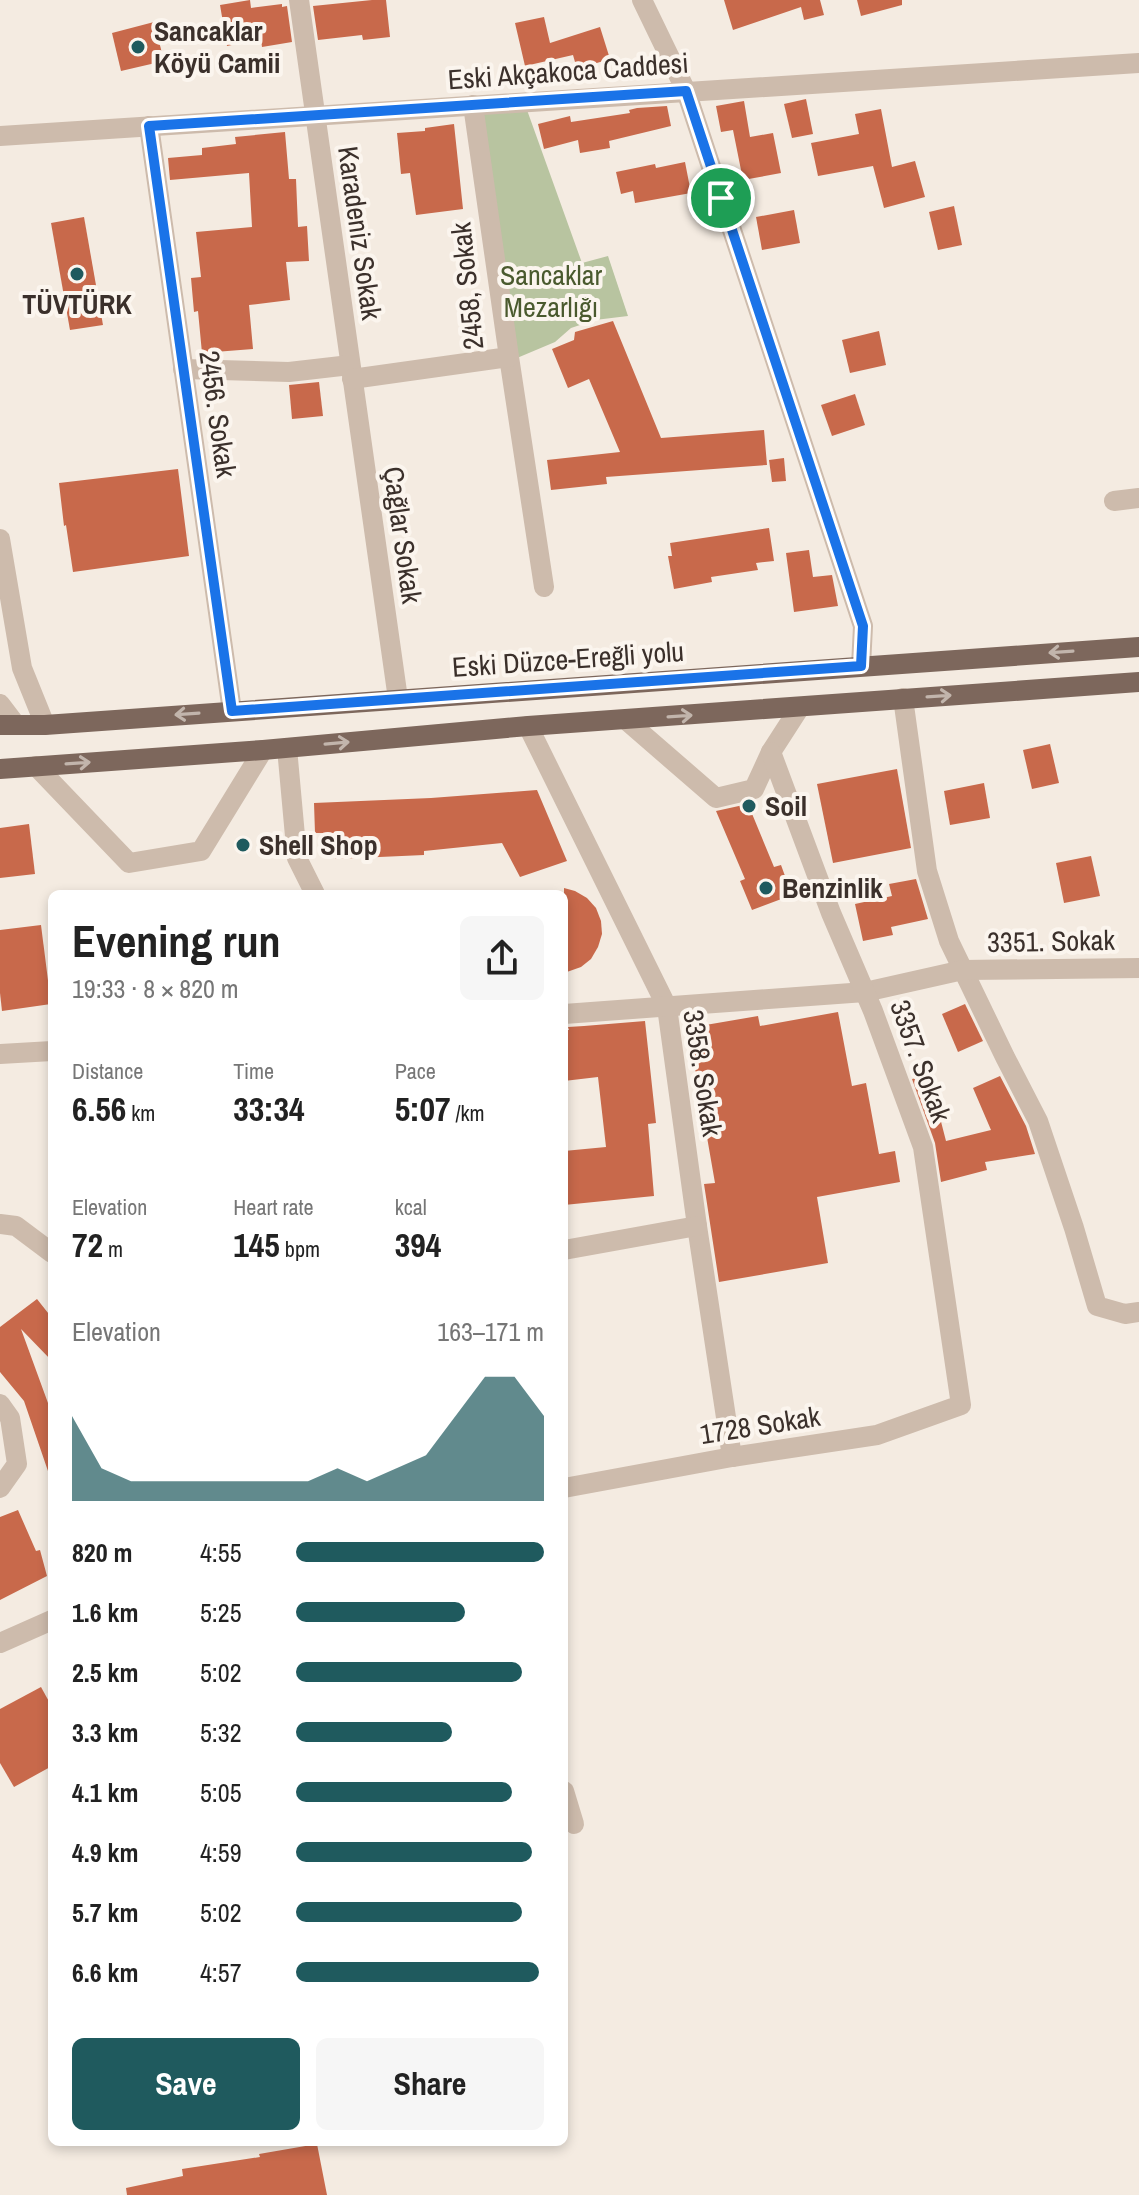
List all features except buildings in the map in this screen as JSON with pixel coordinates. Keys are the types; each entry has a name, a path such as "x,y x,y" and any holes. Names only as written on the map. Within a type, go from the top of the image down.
{"main road":[{"name":"Eski Düzce-Ereğli yolu","path":"8,725 45,725 1139,647"},
{"path":"0,769 263,750 528,726 1139,682"}],"street":[{"name":"Karadeniz Sokak","path":"299,0 351,372"},
{"path":"642,0 686,91 863,626 861,666"},
{"name":"Eski Akçakoca Caddesi","path":"0,136 1139,63"},
{"name":"2458, Sokak","path":"183,369 351,372 509,357 473,105"},
{"name":"2456. Sokak","path":"149,126 232,711"},
{"path":"509,357 544,587"},
{"name":"Çağlar Sokak","path":"351,372 398,699"},
{"path":"1114,501 1139,498"},
{"path":"0,539 22,668 45,725"},
{"path":"903,698 927,871 949,941 1038,1121 1097,1306 1125,1314 1139,1312"},
{"path":"0,704 8,725"},
{"path":"626,720 716,798 754,789 771,752 800,707"},
{"name":"3358. Sokak","path":"528,726 667,1007 732,1457"},
{"path":"287,748 297,858 313,890"},
{"path":"36,766 129,863 201,851 263,750"},
{"name":"3357. Sokak","path":"771,752 923,1147 961,1405"},
{"name":"3351. Sokak","path":"568,1014 865,992 963,970 1139,968"},
{"path":"0,1054 48,1051"},
{"path":"0,1223 16,1226 48,1250"},
{"path":"568,1249 697,1226"},
{"path":"0,1404 10,1418 17,1464 0,1488"},
{"name":"1728 Sokak","path":"568,1487 732,1457 877,1435 961,1405"},
{"path":"0,1643 48,1622"},
{"path":"568,1804 574,1824"}],"green space":[{"name":"Sancaklar Mezarlığı","path":"527,110 582,263 608,256 628,316 595,320 571,328 555,342 517,358 483,114"}],"place":[{"name":"Sancaklar Köyü Camii","path":"138,47"},
{"name":"TÜVTÜRK","path":"77,274"},
{"name":"Soil","path":"749,806"},
{"name":"Shell Shop","path":"243,845"},
{"name":"Benzinlik","path":"766,888"}],"route":[{"path":"686,91 721,198 863,626 861,666 232,711 149,126 686,91"}]}
